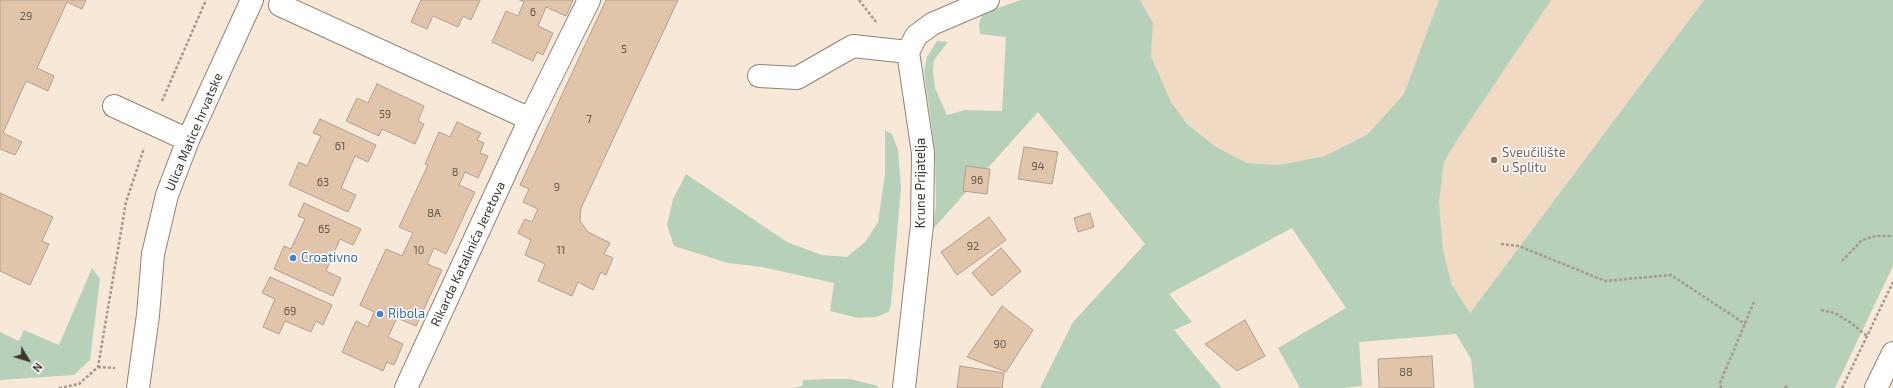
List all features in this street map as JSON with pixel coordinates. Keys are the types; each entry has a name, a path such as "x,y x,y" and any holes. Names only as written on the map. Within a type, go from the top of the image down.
{"street":[{"name":"Ulica Matice hrvatske","path":"138,388 148,314 152,254 167,195 188,140 252,0"},
{"name":"Rikarda Katalinića Jeretova","path":"406,388 530,119 590,0"},
{"path":"759,76 797,78 853,46 908,52 916,36 932,24 988,0"},
{"path":"280,5 530,119"},
{"name":"Krune Prijatelja","path":"904,388 922,225 923,152 908,52"},
{"path":"114,106 188,140"},
{"path":"1876,388 1893,354"}],"path":[{"path":"59,388 79,384 98,367 126,202 152,124 206,0"},
{"path":"1842,261 1862,240 1876,236 1893,236"},
{"path":"1502,244 1520,246 1605,281 1671,276 1745,324"},
{"path":"1842,388 1893,282"},
{"path":"1721,388 1720,383 1754,302"},
{"path":"1821,310 1835,313 1851,323 1867,336"}],"shaded area":[{"name":"Sveučilište u Splitu","path":"1140,0 1704,0 1470,313 1452,285 1443,250 1439,201 1368,134 1325,156 1278,165 1247,163 1216,147 1187,124 1171,102 1151,56 1153,23"}],"green space":[{"path":"1021,0 1140,0 1153,23 1151,56 1171,102 1187,124 1216,147 1247,163 1278,165 1325,156 1368,134 1404,94 1439,0 1551,0 1457,140 1444,162 1439,201 1443,250 1452,285 1470,313 1704,0 1893,0 1893,266 1835,388 1474,388 1471,359 1456,334 1359,342 1362,386 1341,388 1300,388 1278,348 1346,308 1292,228 1169,294 1192,322 1174,330 1222,388 1040,388 1073,322 1145,244 1038,112 933,229 936,205 935,151 924,71 927,57 937,41 948,42 934,60 933,70 935,88 947,115 965,110 1002,111 1006,37 980,34 979,24 983,13"},
{"path":"885,130 892,134 898,150 901,187 891,304 889,312 876,317 858,318 830,311 834,283 762,267 728,263 674,246 667,225 673,199 686,174 787,242 822,255 847,257 865,242 878,222 885,174"},
{"path":"92,268 100,279 90,360 74,375 0,380 0,332 19,341 24,330 59,345"},
{"path":"850,379 878,386 878,388 793,388 802,386 803,380"}],"building":[{"path":"0,0 86,0 82,9 67,2 37,68 54,76 48,91 26,81 3,133 22,142 15,155 0,149"},
{"path":"421,0 480,0 471,20 463,16 458,27 433,16 427,29 411,22"},
{"path":"520,0 573,0 566,16 546,7 538,26 553,33 543,55 537,52 533,61 492,42 506,11 518,16 524,2"},
{"path":"606,0 678,0 581,208 580,221 588,232 610,243 604,254 613,258 606,275 601,272 593,290 578,282 572,296 538,281 545,264 525,255 531,240 518,233 525,219 532,222 538,209 523,202 529,189 520,185"},
{"path":"377,84 424,106 418,121 424,124 415,144 382,129 379,136 346,121 357,98 368,103"},
{"path":"320,119 376,145 368,162 355,156 341,188 356,195 348,212 289,185 299,162 307,166 321,136 313,133"},
{"path":"457,122 481,133 477,140 484,143 480,153 488,156 478,178 465,172 459,185 475,192 446,254 434,248 427,264 442,270 416,326 397,318 388,337 403,344 394,365 387,362 383,371 342,352 356,321 368,327 374,312 360,305 386,249 402,256 413,233 399,227 428,165 425,164 439,132 450,137"},
{"path":"1024,147 1058,152 1052,184 1018,179"},
{"path":"966,166 990,169 987,194 963,191"},
{"path":"0,193 53,217 42,241 49,244 30,285 0,271"},
{"path":"304,203 361,229 353,245 340,239 326,271 341,278 333,296 274,269 284,246 291,249 305,219 298,216"},
{"path":"1090,213 1094,227 1078,232 1074,218"},
{"path":"989,217 1006,240 957,275 941,252"},
{"path":"1001,248 1021,271 992,296 972,273"},
{"path":"270,277 332,305 323,325 316,321 311,332 285,321 279,334 263,327 275,299 262,293"},
{"path":"1002,306 1033,330 1006,372 967,357"},
{"path":"1245,320 1265,356 1237,371 1205,344"},
{"path":"1432,356 1434,388 1379,388 1378,359"},
{"path":"960,366 1004,373 1002,388 957,388"}],"place":[{"name":"Sveučilište u Splitu","path":"1494,160"},
{"name":"Croativno","path":"293,258"},
{"name":"Ribola","path":"380,314"}]}
